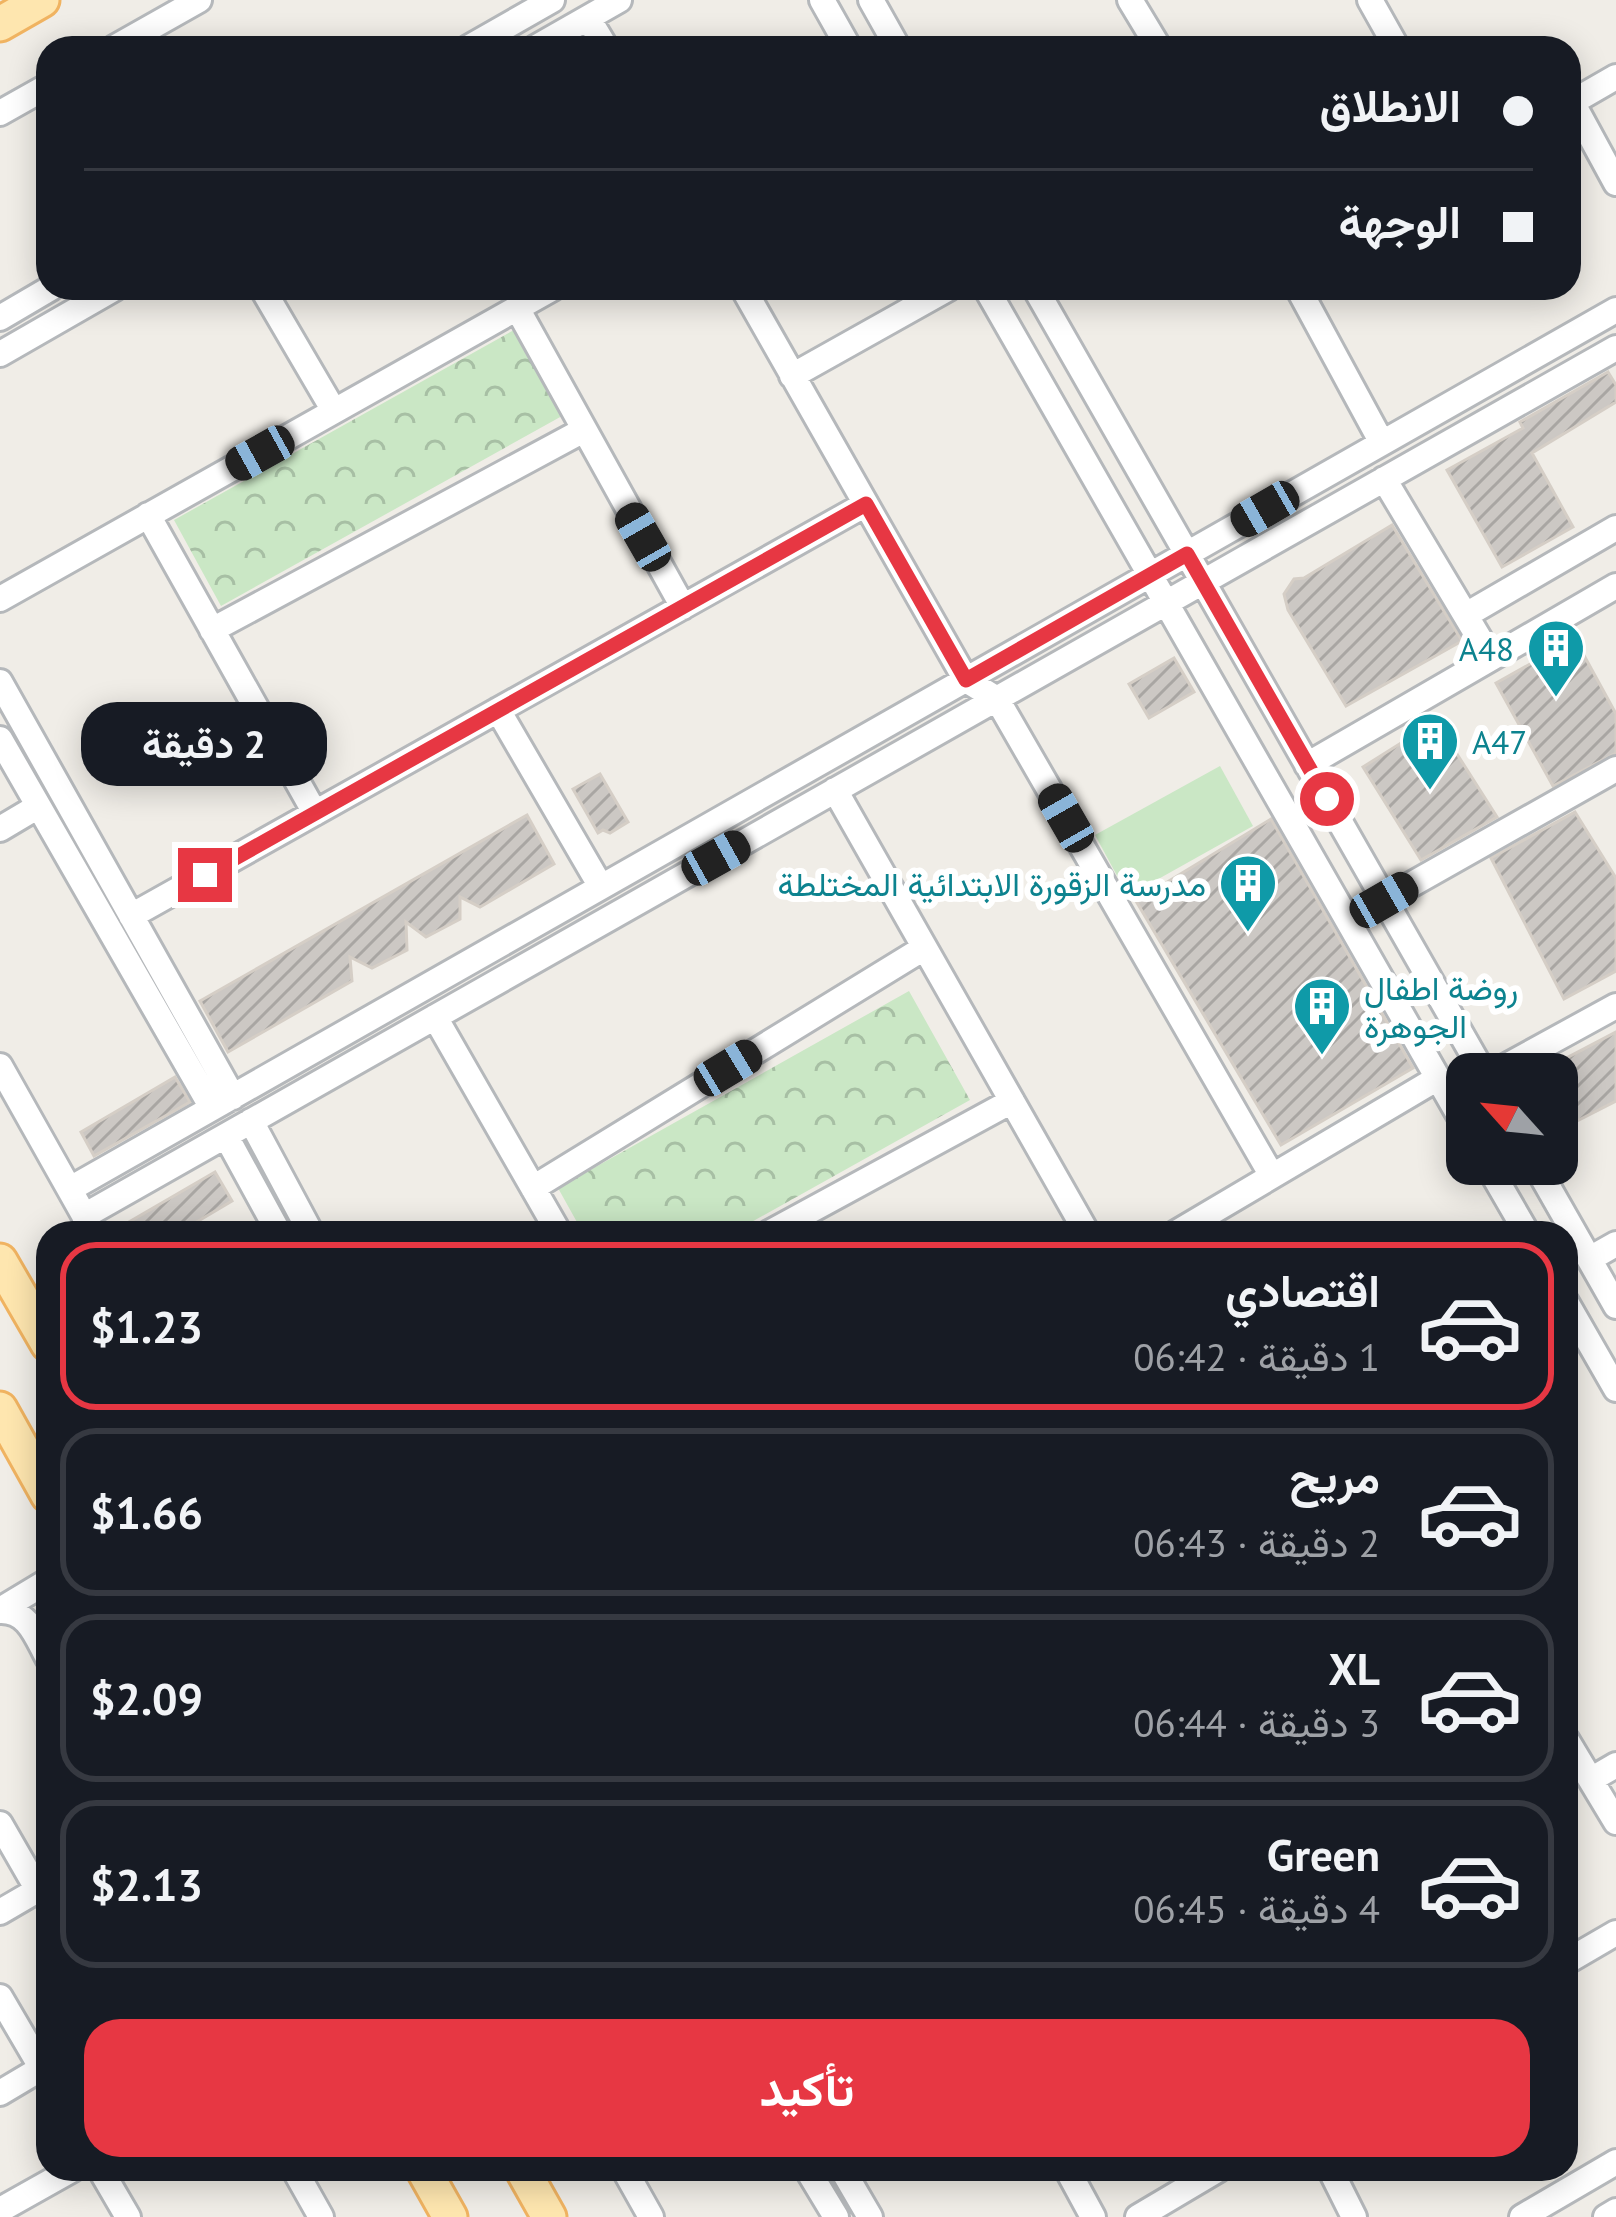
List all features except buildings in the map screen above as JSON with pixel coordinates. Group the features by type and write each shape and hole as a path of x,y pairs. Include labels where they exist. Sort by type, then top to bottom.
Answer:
{"main road":[{"path":"0,23 42,0"},
{"path":"0,1261 36,1323"},
{"path":"0,1409 36,1474"},
{"path":"430,2181 450,2217"},
{"path":"529,2181 549,2217"}],"street":[{"path":"135,36 199,0"},
{"path":"489,36 552,0"},
{"path":"557,36 620,0"},
{"path":"822,0 842,36"},
{"path":"871,0 891,36"},
{"path":"1130,0 1152,36"},
{"path":"1370,0 1390,36"},
{"path":"588,18 599,36"},
{"path":"1581,97 1616,76"},
{"path":"0,113 36,93"},
{"path":"1581,122 1616,183"},
{"path":"0,317 36,297"},
{"path":"0,354 94,300"},
{"path":"269,300 334,411"},
{"path":"0,599 532,300"},
{"path":"750,300 966,680 997,699 1273,1176"},
{"path":"792,376 928,300"},
{"path":"993,300 1446,1092"},
{"path":"1042,300 1475,1053"},
{"path":"1305,300 1382,443"},
{"path":"518,308 683,607"},
{"path":"70,1190 1616,310"},
{"path":"95,1221 238,1129 1616,348"},
{"path":"212,630 582,431"},
{"path":"1384,479 1491,658"},
{"path":"131,916 866,504"},
{"path":"148,515 315,813"},
{"path":"1466,615 1616,528"},
{"path":"1307,765 1616,586"},
{"path":"0,682 131,916 222,1103"},
{"path":"498,710 601,887"},
{"path":"0,739 37,807 238,1129 302,1221"},
{"path":"1384,900 1616,769"},
{"path":"836,790 1080,1221"},
{"path":"0,829 37,807"},
{"path":"533,1188 924,948"},
{"path":"1528,1053 1616,1006"},
{"path":"435,1017 553,1221"},
{"path":"0,1066 87,1221"},
{"path":"1196,1221 1438,1078"},
{"path":"791,1221 1012,1101"},
{"path":"238,1129 274,1221"},
{"path":"1499,1185 1520,1221"},
{"path":"1547,1185 1568,1221"},
{"path":"1578,1239 1616,1306"},
{"path":"1593,1257 1616,1244"},
{"path":"1578,1323 1616,1389"},
{"path":"0,1610 36,1588"},
{"path":"0,1610 18,1612 36,1636"},
{"path":"1578,1757 1616,1822"},
{"path":"1592,1779 1616,1765"},
{"path":"0,1824 9,1862 36,1882"},
{"path":"0,1912 36,1891"},
{"path":"1578,1956 1616,1933"},
{"path":"0,1997 36,2058"},
{"path":"0,2093 36,2077"},
{"path":"1522,2217 1616,2162"},
{"path":"0,2210 52,2181"},
{"path":"107,2181 128,2217"},
{"path":"301,2181 321,2217"},
{"path":"630,2181 651,2217"},
{"path":"812,2181 824,2213"},
{"path":"849,2181 870,2217"},
{"path":"1073,2181 1093,2217"},
{"path":"1138,2217 1199,2181"},
{"path":"1336,2181 1354,2217"},
{"path":"1606,2217 1616,2211"}],"green space":[{"path":"514,330 562,416 221,606 174,520"},
{"path":"1220,766 1253,826 1128,896 1095,835"},
{"path":"909,991 970,1100 753,1221 576,1221 558,1188"}],"place":[{"name":"A48","path":"1556,699"},
{"name":"A47","path":"1430,792"},
{"name":"مدرسة الزقورة الابتدائية المختلطة","path":"1248,934"},
{"name":"روضة اطفال الجوهرة","path":"1322,1057"}],"route":[{"path":"205,875 866,504 966,680 1187,554 1327,799"}]}
